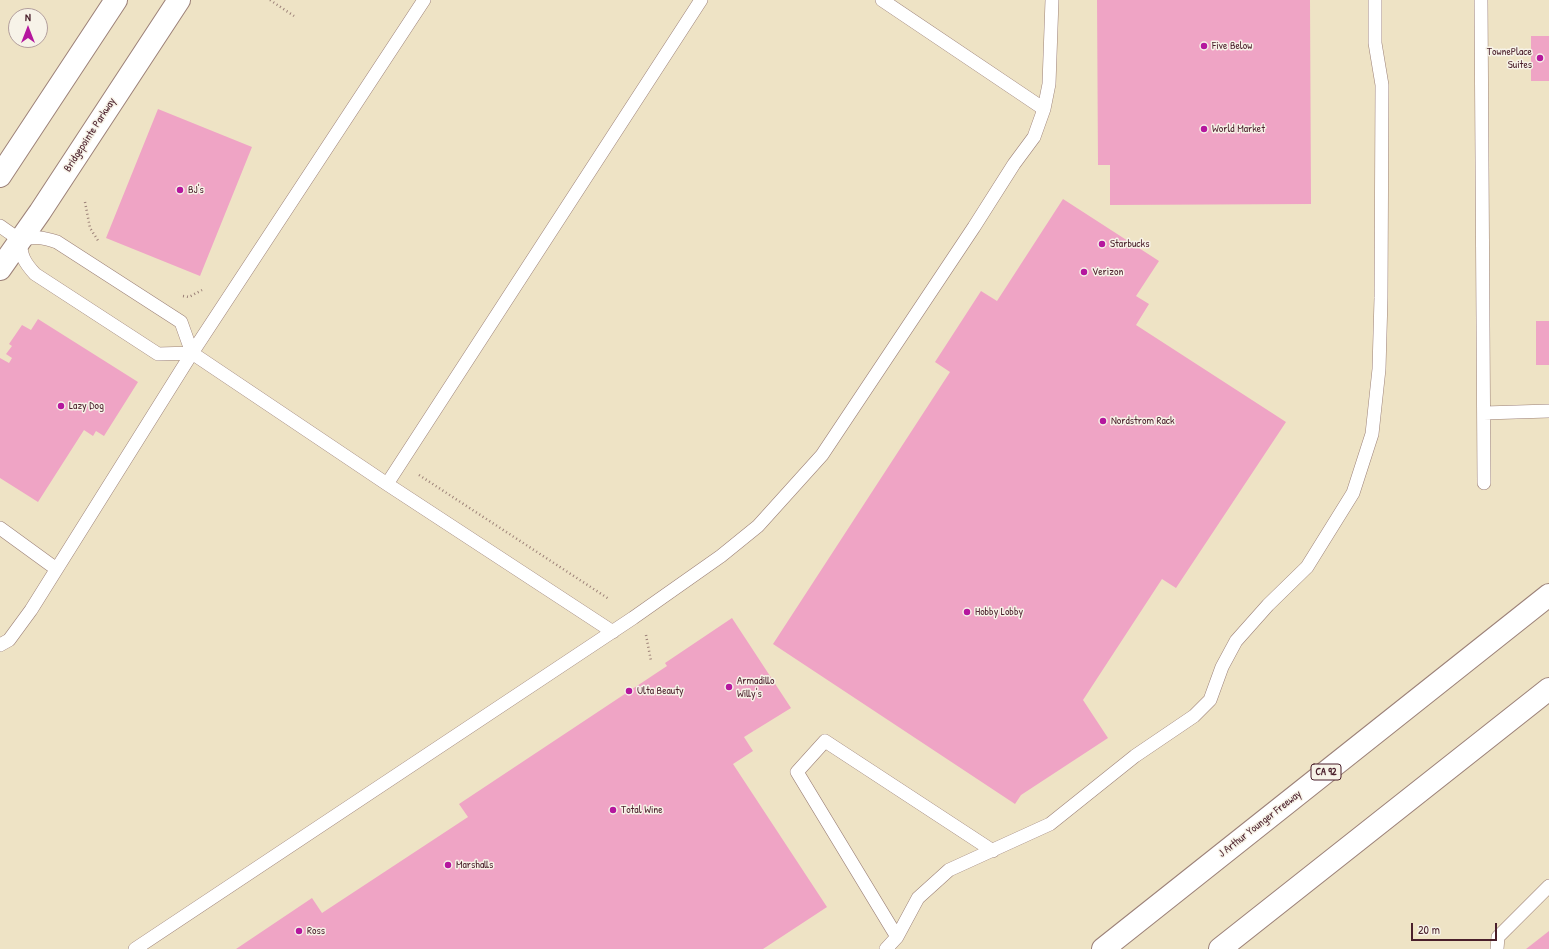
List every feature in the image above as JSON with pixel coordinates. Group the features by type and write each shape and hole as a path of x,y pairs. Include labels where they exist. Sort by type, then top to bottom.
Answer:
{"main road":[{"path":"0,176 116,0"},
{"name":"Bridgepointe Parkway","path":"0,269 179,0"},
{"name":"J Arthur Younger Freeway","path":"1103,949 1549,595"},
{"path":"1220,949 1549,689"}],"lane":[{"path":"0,645 9,640 30,610 192,353 424,0"},
{"path":"387,484 701,0"},
{"path":"882,0 1044,108"},
{"path":"135,949 613,632 721,556 758,526 822,455 974,227 1014,164 1034,137 1044,108 1050,77 1052,0"},
{"path":"886,949 897,937 918,898 949,870 1050,824 1135,756 1194,716 1210,700 1222,667 1236,641 1268,605 1307,567 1353,493 1372,434 1379,369 1381,298 1382,85 1375,44 1375,0"},
{"path":"1481,0 1484,483"},
{"path":"0,226 20,240"},
{"path":"20,240 33,236 57,242 181,322 192,353"},
{"path":"20,240 21,252 26,264 35,274 158,354 192,353 387,484 613,632"},
{"path":"1484,413 1549,411"},
{"path":"0,528 56,568"},
{"path":"897,937 797,772 825,741 993,851"},
{"path":"1497,949 1498,937 1549,886"}],"path":[{"path":"270,0 294,16"},
{"path":"85,202 90,228 100,244"},
{"path":"182,296 189,297 202,290"},
{"path":"415,473 609,599"},
{"path":"646,634 651,662"}],"building":[{"path":"1097,0 1310,0 1311,204 1110,205 1110,165 1098,165"},
{"name":"TownePlace Suites","path":"1531,36 1549,36 1549,81 1531,81"},
{"name":"BJ's","path":"158,109 252,147 200,276 106,238"},
{"path":"1063,199 1159,261 1136,296 1149,304 1136,325 1286,422 1176,588 1162,579 1083,700 1108,738 1021,795 1015,804 773,644 950,372 935,362 981,291 997,301"},
{"name":"Lazy Dog","path":"38,319 138,382 104,436 96,431 93,436 84,430 38,502 0,478 0,358 9,363 12,358 6,354 12,346 9,344 22,325 31,330"},
{"path":"1536,321 1549,321 1549,365 1536,365"},
{"name":"Total Wine","path":"732,618 791,708 744,737 753,751 733,764 827,907 763,949 236,949 312,898 322,913 468,817 459,804 667,666 665,663"},
{"path":"1549,931 1549,949 1526,949"}],"place":[{"name":"Five Below","path":"1204,46"},
{"name":"TownePlace Suites","path":"1540,58"},
{"name":"World Market","path":"1204,129"},
{"name":"BJ's","path":"180,190"},
{"name":"Starbucks","path":"1102,244"},
{"name":"Verizon","path":"1084,272"},
{"name":"Lazy Dog","path":"61,406"},
{"name":"Nordstrom Rack","path":"1103,421"},
{"name":"Hobby Lobby","path":"967,612"},
{"name":"Armadillo Willy's","path":"729,687"},
{"name":"Ulta Beauty","path":"629,691"},
{"name":"Total Wine","path":"613,810"},
{"name":"Marshalls","path":"448,865"},
{"name":"Ross","path":"299,931"}]}
